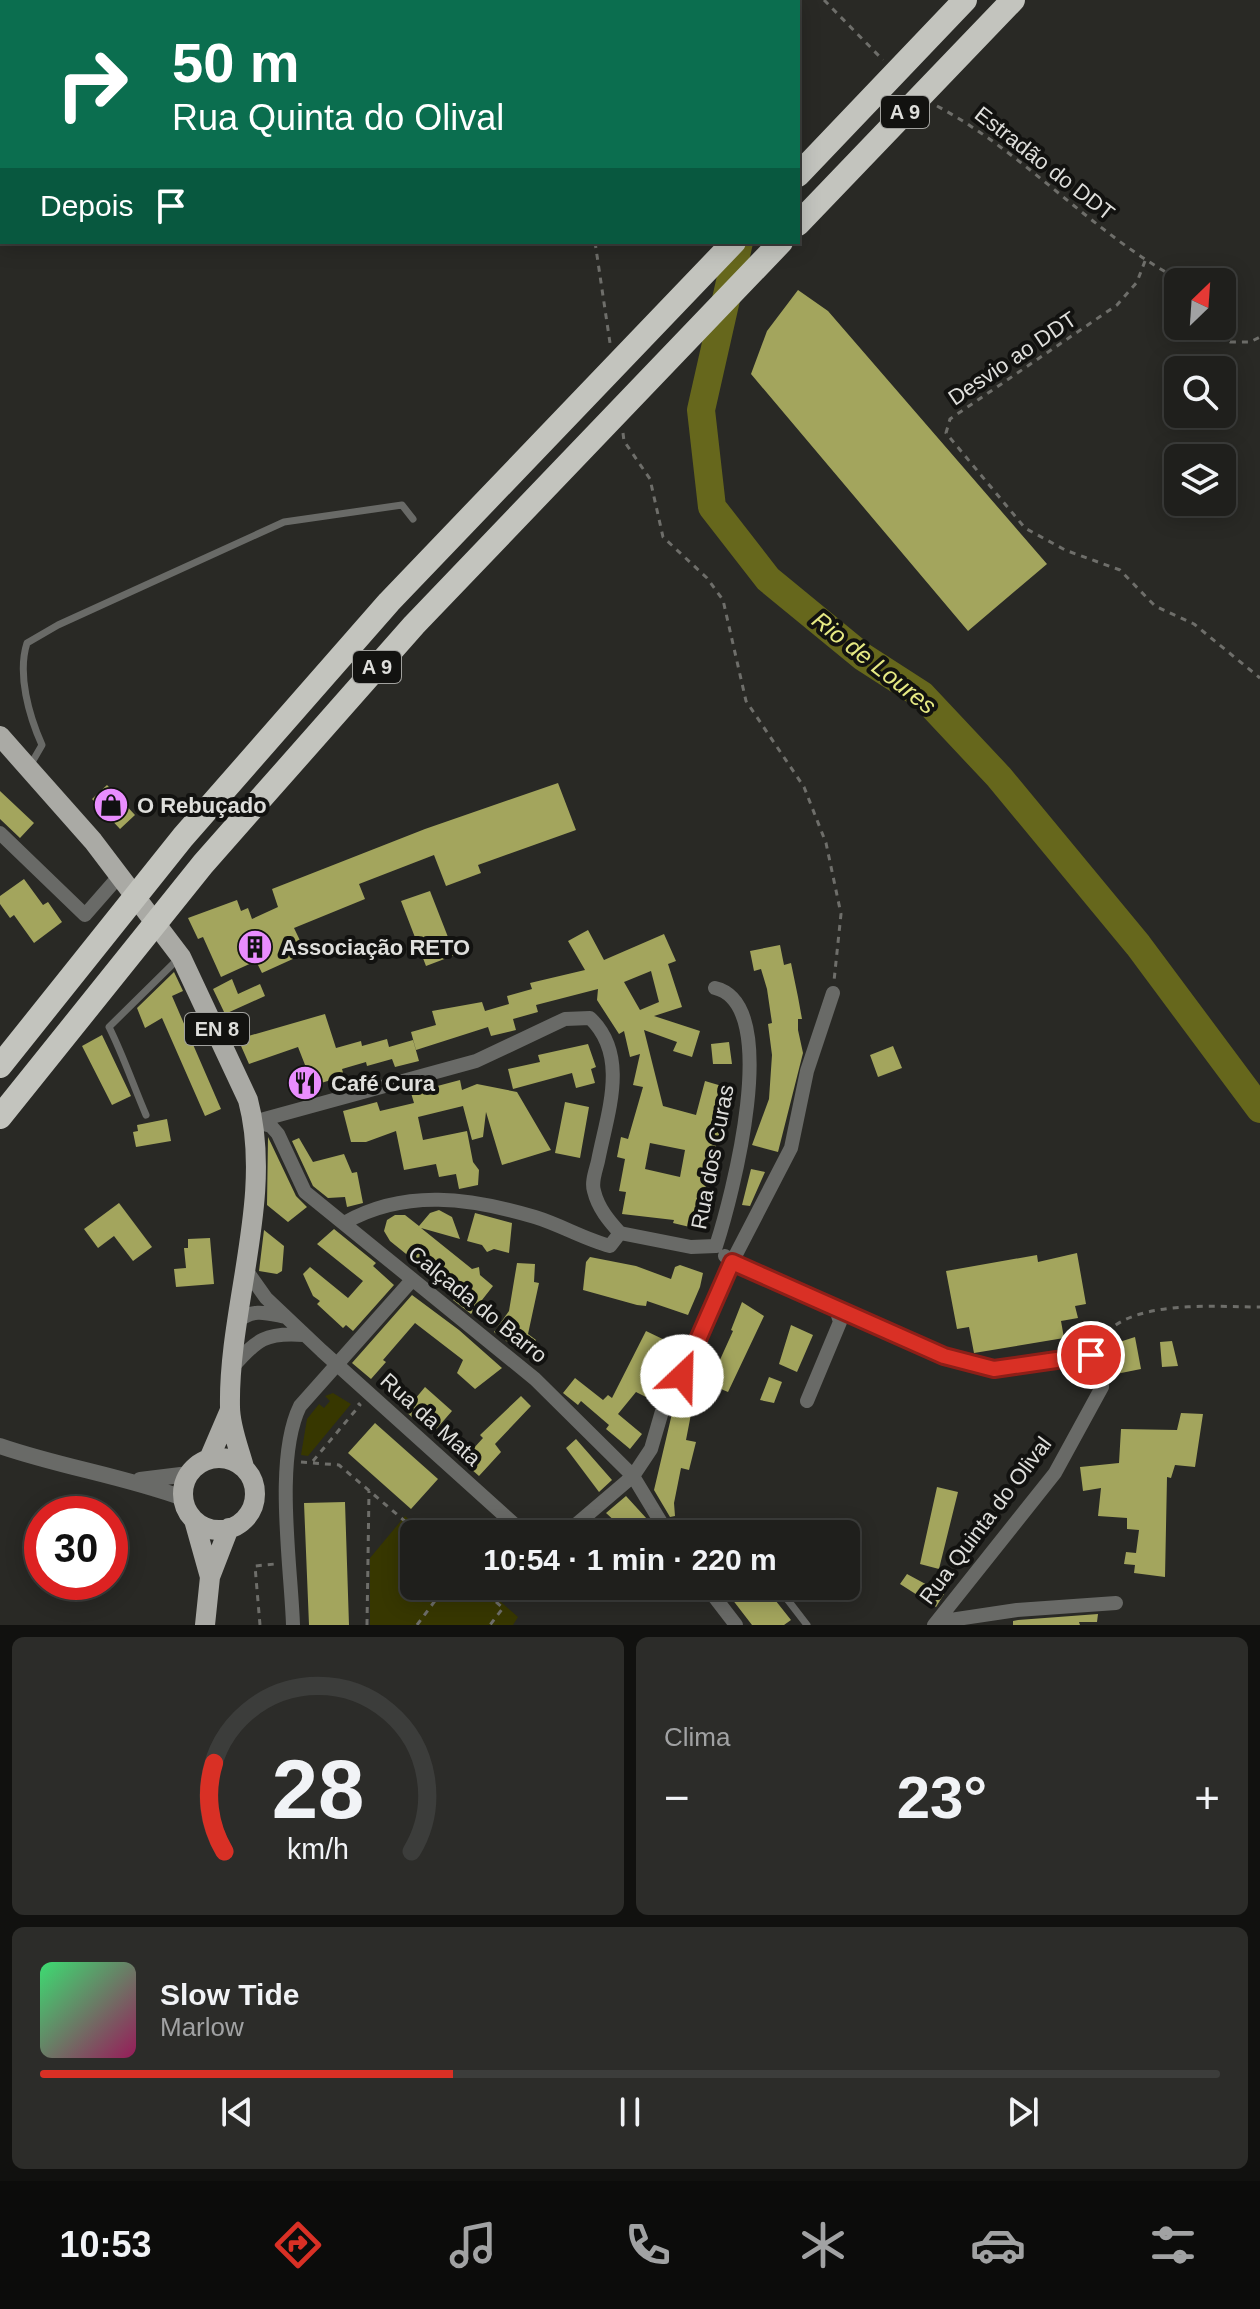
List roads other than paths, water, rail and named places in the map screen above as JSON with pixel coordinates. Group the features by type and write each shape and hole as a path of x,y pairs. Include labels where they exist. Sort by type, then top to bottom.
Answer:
{"highway":[{"name":"A 9","path":"800,173 965,0"},
{"name":"A 9","path":"800,222 1013,0"},
{"name":"A 9","path":"0,1066 183,837 379,614 732,244"},
{"name":"A 9","path":"0,1117 203,864 414,625 779,244"}],"main road":[{"name":"EN 8","path":"0,736 30,766 120,875 181,957 236,1071 254,1121 256,1164 232,1368 230,1410 244,1467 251,1478 254,1502 249,1513 229,1528 210,1577 205,1625"},
{"name":"EN 8","path":"189,1474 209,1459 230,1410"},
{"path":"209,1459 233,1461 244,1467"},
{"path":"183,1498 189,1474"},
{"name":"EN 8","path":"183,1498 194,1520 210,1577"},
{"path":"194,1520 217,1529 229,1528"}],"street":[{"path":"0,833 85,915 120,875"},
{"name":"Rua dos Curas","path":"344,1223 371,1208 457,1198 537,1217 610,1246 620,1233 691,1247 716,1246 725,1221 751,1073 742,1013 724,990 715,988"},
{"path":"581,1520 633,1476 651,1449 665,1401 682,1376 732,1262 791,1148 807,1071 833,993"},
{"path":"254,1121 476,1061 565,1019 590,1018 601,1029 611,1048 613,1087 592,1188 605,1217 620,1233"},
{"name":"Calçada do Barro","path":"254,1121 271,1126 305,1192 535,1379 633,1476 660,1520"},
{"path":"716,1246 732,1262 837,1312 840,1322 807,1401"},
{"name":"Rua da Mata","path":"244,1267 266,1298 304,1335 509,1520"},
{"path":"293,1625 287,1463 291,1424 300,1406 412,1280"},
{"path":"238,1321 248,1312 259,1311 286,1317"},
{"name":"Rua Quinta do Olival","path":"837,1312 944,1356 994,1369 1091,1355 1102,1369 1102,1387 1055,1473 936,1624"},
{"path":"232,1368 261,1339 278,1333 304,1335"},
{"path":"0,1446 90,1474 134,1480 183,1498"},
{"path":"134,1480 189,1474"},
{"path":"717,1600 736,1625"},
{"path":"936,1624 1017,1610 1116,1603"}],"lane":[{"path":"30,766 42,745 31,721 23,657 27,643 58,625 284,522 402,505 413,519"},
{"path":"146,1115 131,1080 132,1071 109,1027 181,957"},
{"path":"788,1600 807,1625"}],"waterway":[{"name":"Rio de Loures","path":"739,244 701,410 712,507 768,579 863,657 922,695 999,777 1138,945 1260,1109"}],"place":[{"name":"O Rebuçado","path":"111,805"},
{"name":"Associação RETO","path":"255,947"},
{"name":"Café Cura","path":"305,1083"}]}
